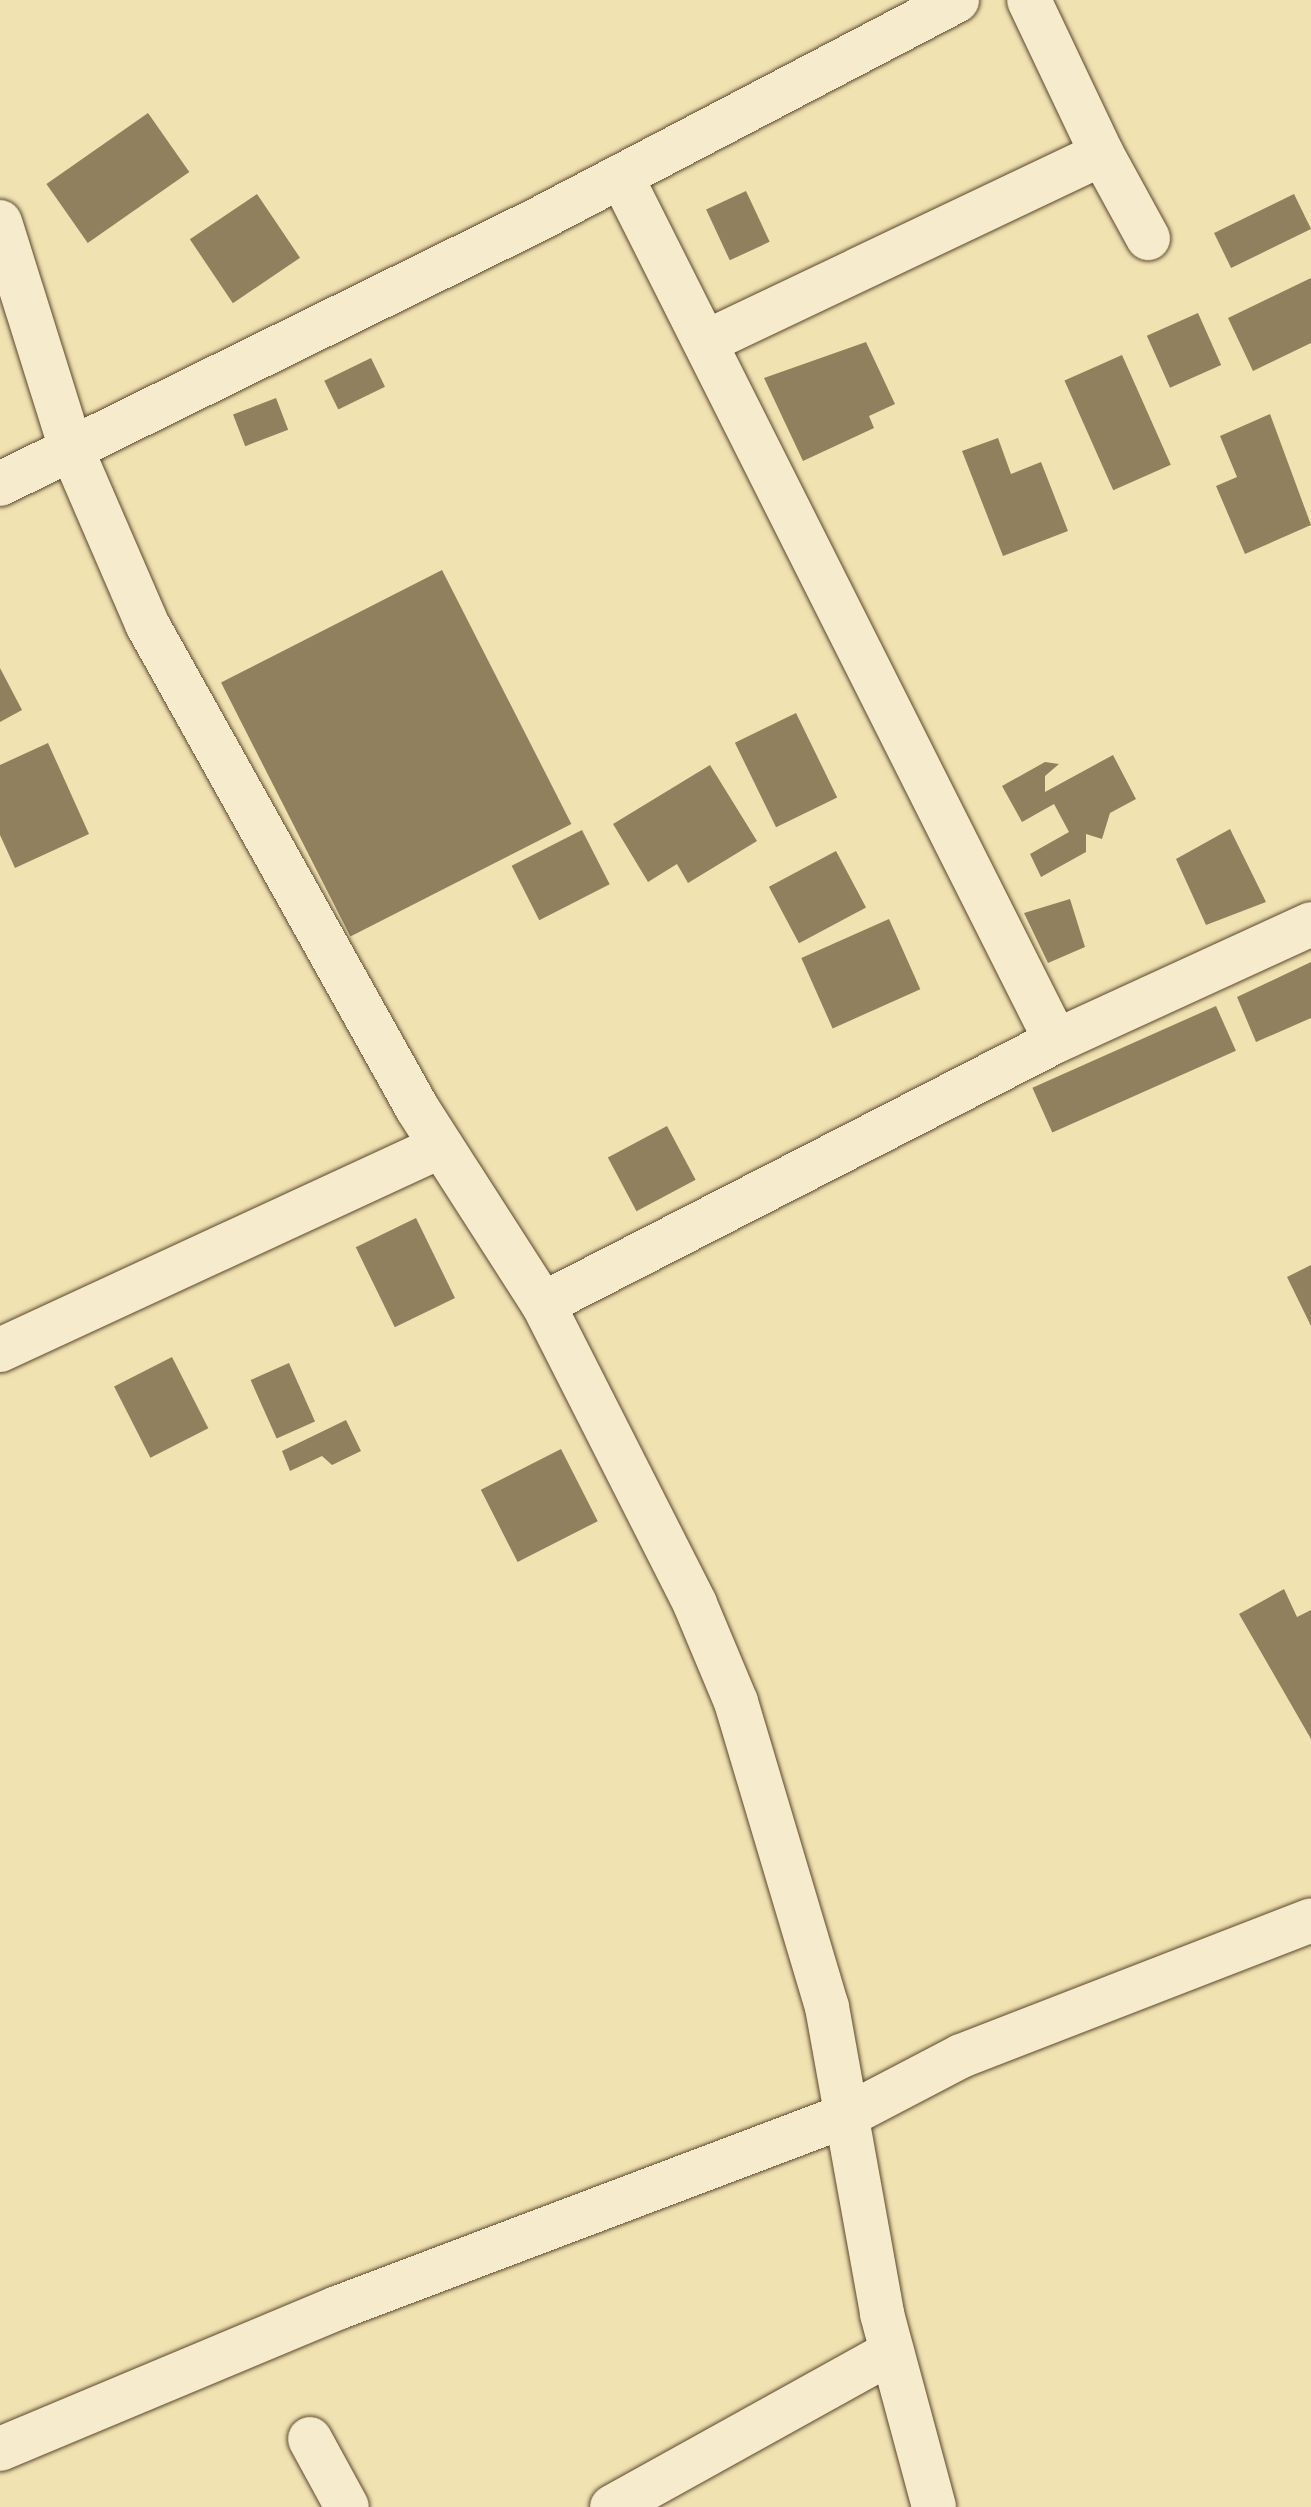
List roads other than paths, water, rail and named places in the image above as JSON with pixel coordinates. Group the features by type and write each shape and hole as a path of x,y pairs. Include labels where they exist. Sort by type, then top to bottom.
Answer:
{"street":[{"path":"0,484 621,176 957,0"},
{"path":"1029,0 1102,154 1148,238"},
{"path":"708,341 1102,154"},
{"path":"621,176 708,341 1056,1041"},
{"path":"0,222 71,448 147,624 441,1146 543,1304 695,1604 736,1702 800,1898 850,2114 860,2201 892,2352 934,2507"},
{"path":"543,1304 1056,1041 1311,924"},
{"path":"3,1342 441,1146"},
{"path":"0,2449 337,2308 850,2114 961,2056 1311,1920"},
{"path":"612,2507 892,2352"},
{"path":"310,2439 347,2507"}]}
